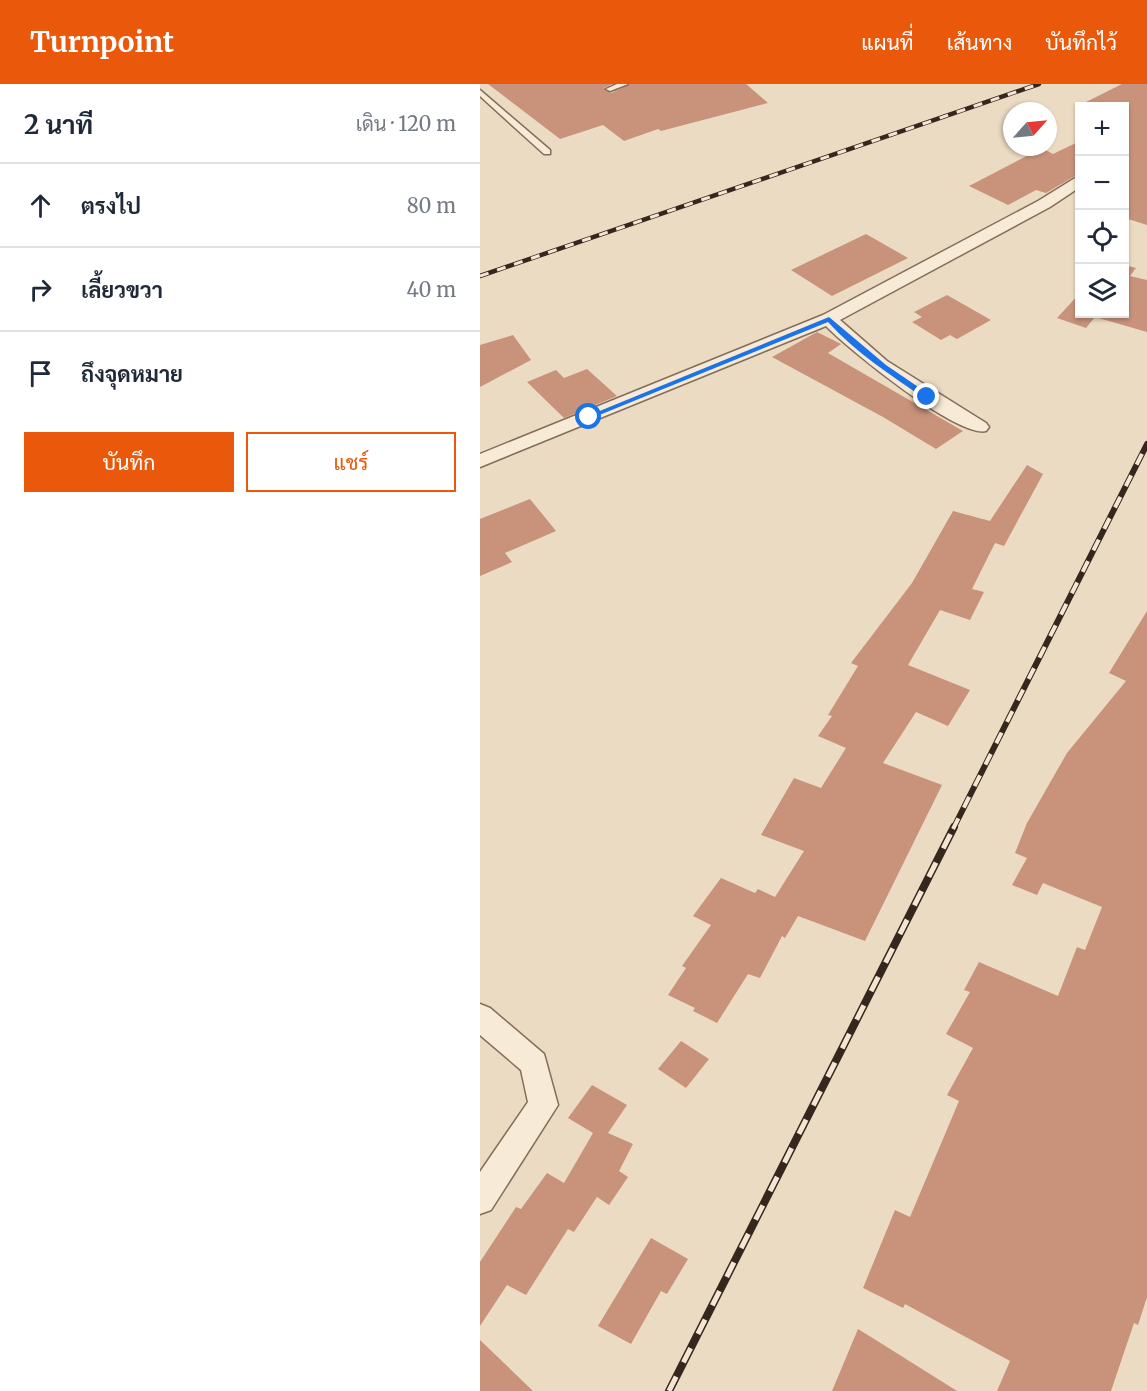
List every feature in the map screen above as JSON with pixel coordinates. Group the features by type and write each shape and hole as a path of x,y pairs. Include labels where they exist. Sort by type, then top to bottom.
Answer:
{"street":[{"path":"480,461 829,319 1044,204 1075,183"},
{"path":"829,319 844,336 910,387 979,427"},
{"path":"480,1017 534,1063 543,1105 480,1199"}],"lane":[{"path":"610,89 624,84"},
{"path":"480,92 547,152"}],"building":[{"path":"488,84 612,84 604,88 611,93 630,84 746,84 768,103 661,131 658,129 624,141 603,125 560,139"},
{"path":"1122,84 1147,84 1147,225 1129,219 1129,102 1086,102"},
{"path":"1075,143 1075,176 1046,193 1036,190 1008,205 969,186 1027,156 1057,156 1057,152"},
{"path":"866,234 908,258 832,296 791,270"},
{"path":"1129,266 1136,268 1130,276 1147,280 1147,332 1098,318 1129,318"},
{"path":"947,295 991,320 957,339 950,335 941,340 912,322 922,317 914,312"},
{"path":"1075,298 1075,318 1094,318 1086,328 1057,318"},
{"path":"817,332 841,344 828,353 963,431 936,449 883,417 772,357"},
{"path":"513,335 531,360 480,387 480,345"},
{"path":"587,369 617,396 564,418 527,382 556,370 564,378"},
{"path":"1027,465 1043,474 1004,546 995,543 972,589 984,592 970,620 940,610 908,665 970,690 948,726 916,712 883,763 942,785 865,941 798,916 785,938 782,936 760,978 748,974 717,1023 693,1011 695,1008 668,995 686,968 682,966 711,925 693,916 721,878 755,893 758,889 775,897 804,851 761,835 794,778 821,788 846,748 818,736 832,716 828,715 858,666 851,663 912,583 953,511 990,521"},
{"path":"530,499 556,531 505,553 512,562 480,576 480,519"},
{"path":"1147,611 1147,1297 1138,1325 1134,1323 1111,1391 997,1391 1010,1361 905,1304 903,1308 863,1288 895,1210 910,1217 959,1101 947,1095 973,1048 946,1034 970,992 964,990 979,962 1058,996 1077,947 1085,950 1102,907 1043,883 1037,895 1012,885 1027,858 1015,853 1027,823 1067,753 1126,681 1109,673"},
{"path":"681,1041 709,1059 686,1088 658,1069"},
{"path":"592,1085 627,1105 608,1133 633,1144 619,1171 628,1177 609,1205 597,1197 574,1232 568,1229 526,1295 507,1285 480,1326 480,1262 516,1207 521,1209 547,1173 564,1183 593,1133 568,1118"},
{"path":"651,1238 688,1259 667,1294 661,1291 631,1344 598,1326"},
{"path":"858,1329 879,1342 957,1391 832,1391"},
{"path":"480,1340 533,1391 480,1391"}],"railway":[{"path":"480,276 1039,84"},
{"path":"953,829 1147,444"},
{"path":"669,1391 954,827"}],"route":[{"path":"589,417 829,319 844,336 910,387 927,397"}]}
